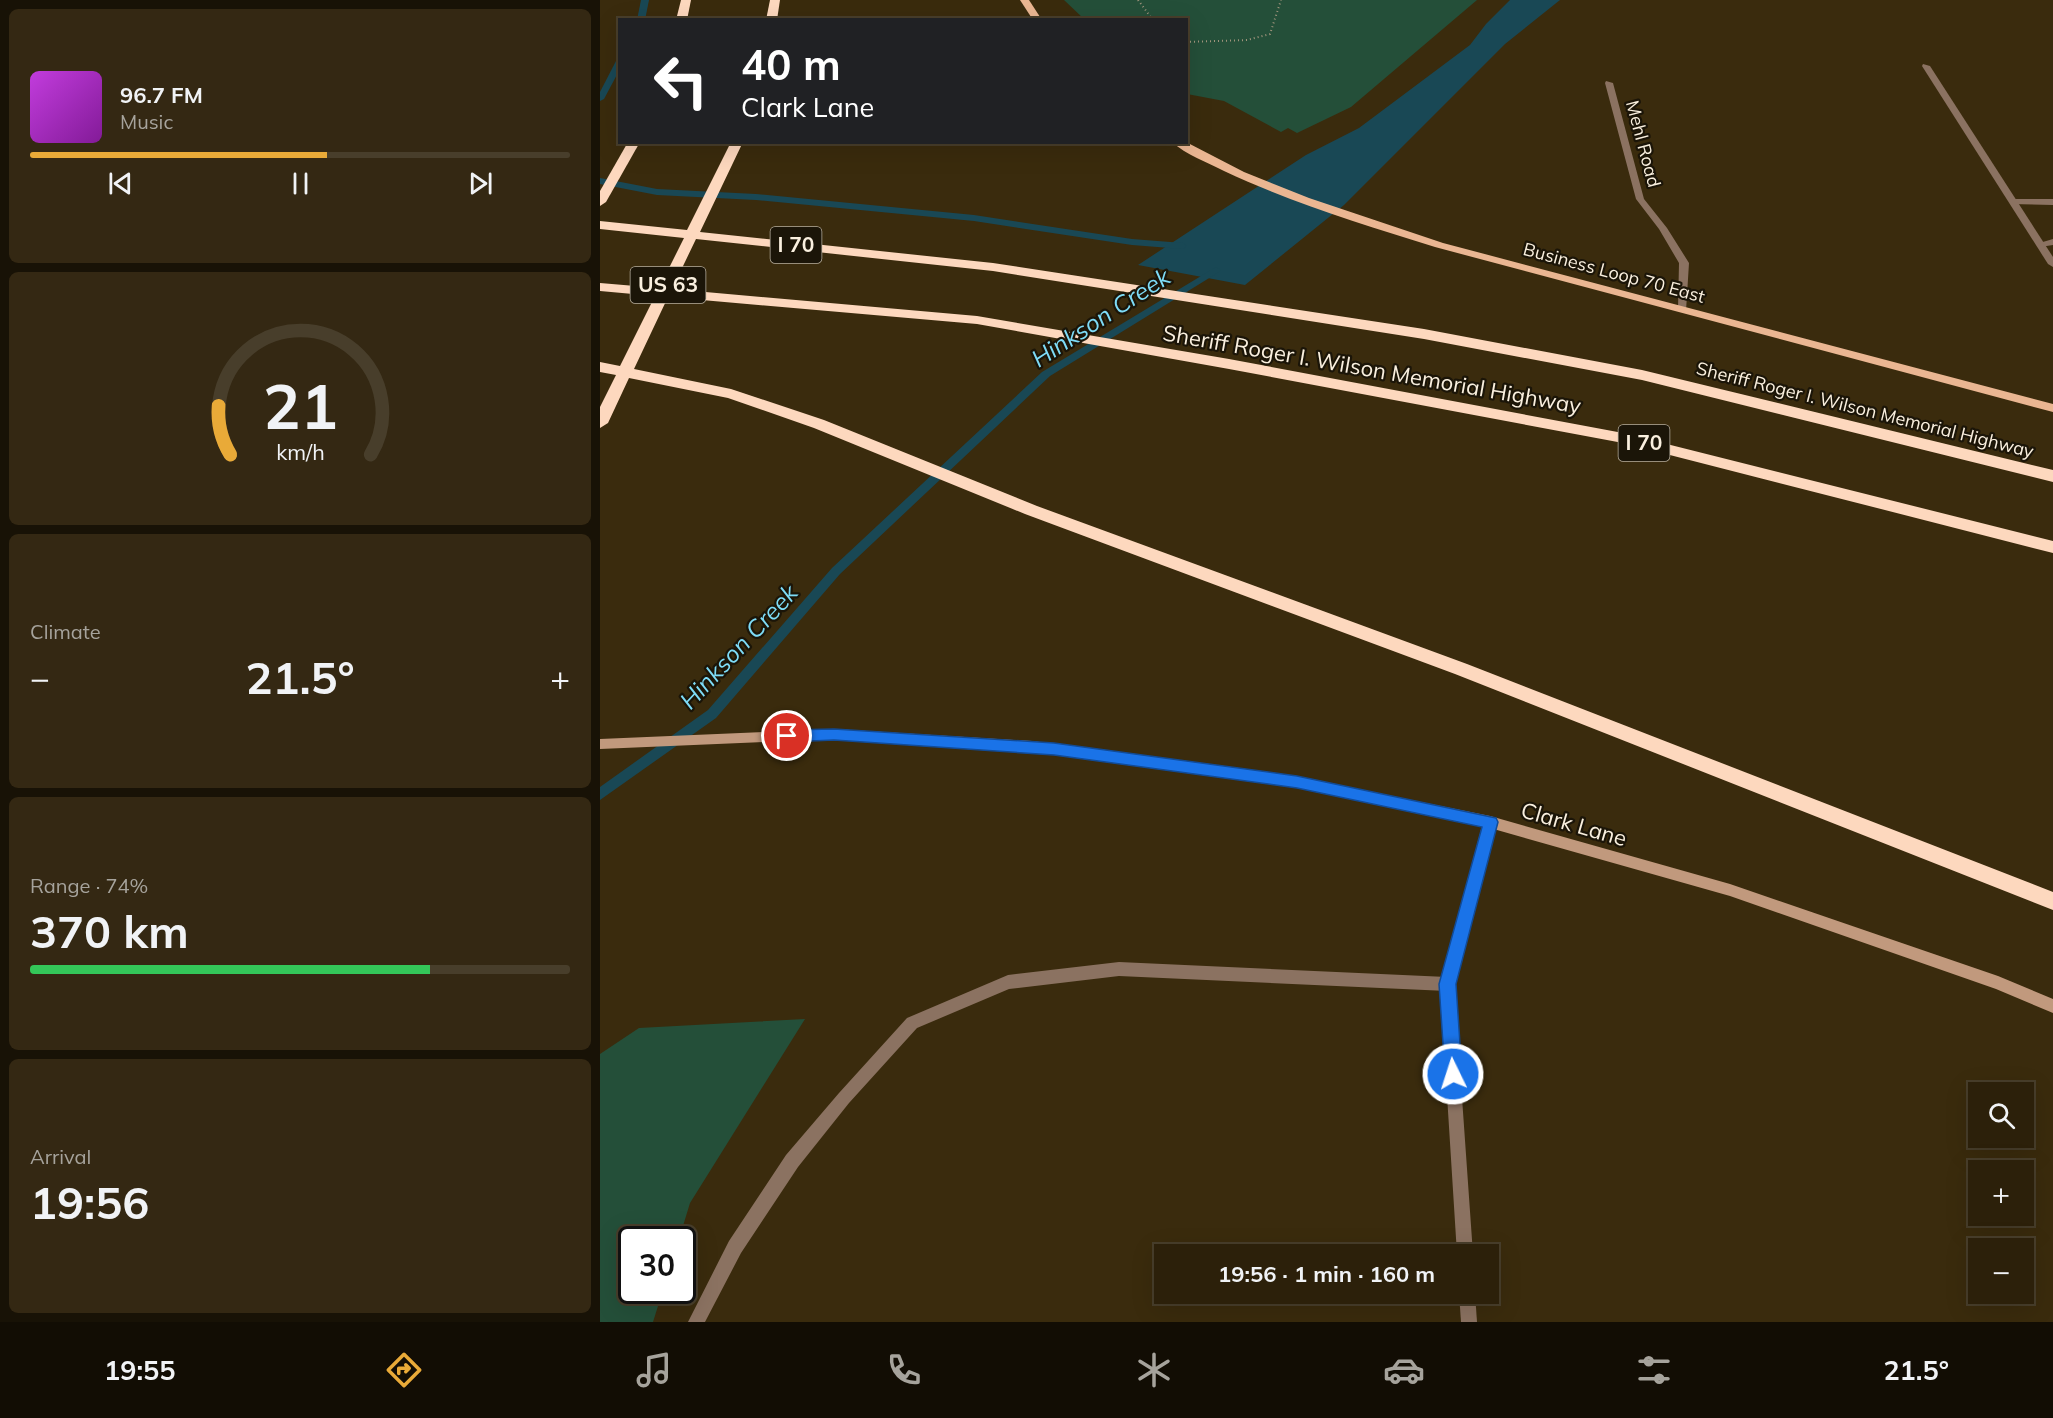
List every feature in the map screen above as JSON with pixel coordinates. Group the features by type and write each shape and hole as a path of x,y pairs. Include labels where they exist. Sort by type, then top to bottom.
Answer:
{"highway":[{"path":"682,18 686,0"},
{"path":"771,18 775,0"},
{"name":"US 63","path":"600,423 736,144"},
{"path":"600,202 632,145"},
{"path":"600,219 637,228"},
{"name":"Sheriff Roger I. Wilson Memorial Highway","path":"600,225 993,267 1424,334 1642,375 2053,476"},
{"name":"Sheriff Roger I. Wilson Memorial Highway","path":"600,287 977,320 1229,364 1623,438 2053,547"},
{"path":"600,368 731,394 819,424 1031,510 1461,669 2053,901"}],"main road":[{"path":"1024,0 1037,18"},
{"name":"Business Loop 70 East","path":"1180,144 1213,163 1260,183 1364,222 1439,246 2053,408"}],"street":[{"path":"1926,66 2053,264"},
{"name":"Mehl Road","path":"1609,83 1640,199 1663,228 1684,263 1683,309"},
{"path":"2013,202 2052,202"},
{"path":"2040,244 2053,242"},
{"name":"Clark Lane","path":"600,744 834,734 1032,746 1297,782 1490,822 1730,890 1998,982 2053,1006"},
{"path":"1464,1244 1447,984 1490,822"},
{"path":"696,1322 735,1247 792,1161 844,1098 912,1023 1008,982 1119,969 1447,984"},
{"path":"1468,1304 1469,1322"}],"path":[{"path":"1137,0 1151,18"},
{"path":"1188,42 1247,40 1270,34 1275,27 1277,8 1281,0"}],"green space":[{"path":"1064,0 1477,0 1351,107 1297,133 1288,128 1281,132 1224,101 1188,94 1188,18 1083,18"},
{"path":"805,1019 690,1203 683,1226 618,1226 618,1304 659,1304 653,1322 600,1322 600,1054 639,1028"}],"water":[{"path":"1510,0 1560,0 1505,44 1344,205 1245,285 1138,265 1306,155 1359,128 1470,45 1486,24"}],"waterway":[{"path":"641,18 645,0"},
{"path":"600,99 618,65"},
{"path":"600,181 657,192 756,197 974,218 1132,242 1183,246"},
{"name":"Hinkson Creek","path":"600,794 712,714 836,571 1046,374 1216,270"}],"route":[{"path":"787,736 834,734 1032,746 1297,782 1490,822 1447,984 1453,1074"}]}
